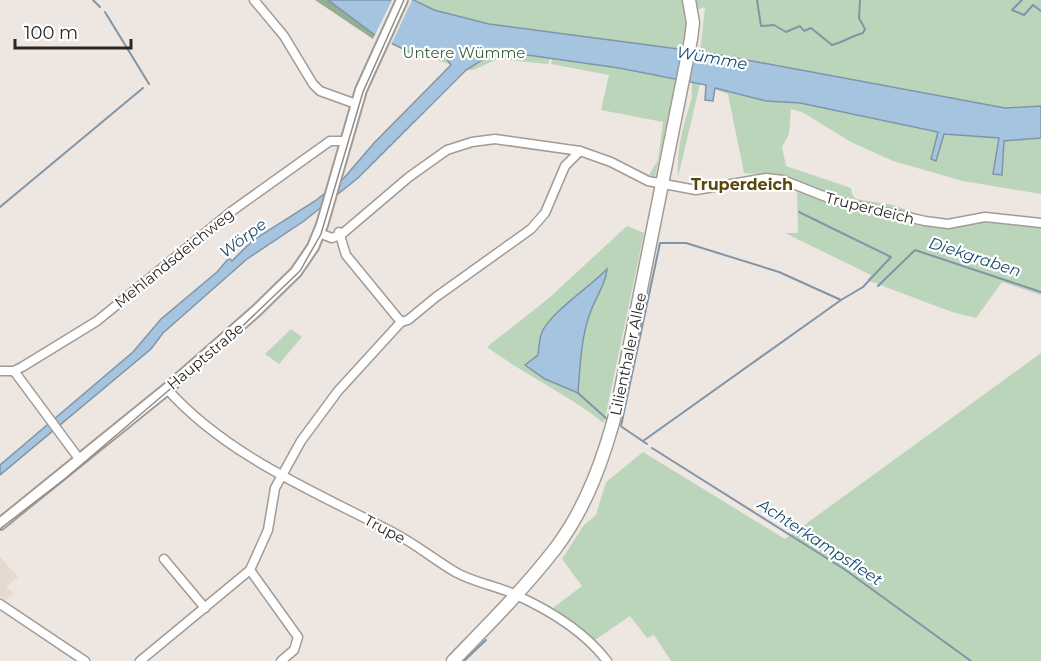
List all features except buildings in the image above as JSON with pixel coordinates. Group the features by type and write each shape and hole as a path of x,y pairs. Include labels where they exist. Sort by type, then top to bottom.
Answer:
{"main road":[{"name":"Lilienthaler Allee","path":"453,661 516,595 561,540 584,499 602,458 618,404 691,39 693,23 689,0"}],"street":[{"path":"254,0 284,36 313,84 321,91 356,104"},
{"name":"Hauptstraße","path":"0,524 167,389 289,281 308,255 321,229 356,104 402,0"},
{"name":"Truperdeich","path":"341,233 409,177 447,150 472,142 495,139 580,151 611,162 636,177 662,184 707,190 766,177 783,180 836,201 925,221 948,224 985,217 1041,223"},
{"name":"Mehlandsdeichweg","path":"0,372 14,371 97,321 232,211 320,147 335,140 345,141"},
{"path":"140,661 250,570 265,537 275,488 281,475 324,410 401,322 408,320 436,297 531,229 545,213 565,166 580,151"},
{"path":"321,229 341,233 346,255 401,322"},
{"path":"14,371 56,424 80,460"},
{"name":"Trupe","path":"167,389 220,437 281,475 403,538 455,572 516,595 566,623 598,649 607,661"},
{"path":"164,559 205,608"},
{"path":"250,570 297,637 294,650 281,661"},
{"path":"0,604 85,661"}],"shaded area":[{"path":"0,557 18,577 6,587 13,594 6,600 0,597"}],"green space":[{"path":"315,0 328,0 375,35 373,39"},
{"path":"417,0 683,0 686,34 682,49 584,38 500,26 463,18 434,10"},
{"path":"695,0 1041,0 1041,106 1005,108 700,52 705,7 696,10"},
{"name":"Untere Wümme","path":"418,27 1041,120 1041,194 963,181 893,161 851,142 802,112 791,109 789,134 782,147 786,166 851,188 856,199 893,205 936,220 841,200 767,175 744,173 728,94 700,84 678,177 679,147 692,99 692,83 676,81 655,177 649,175 658,160 663,122 601,110 609,75 551,64 550,59 548,64 498,59 473,70 467,70 407,50"},
{"path":"797,191 934,228 981,222 1041,228 1041,295 1002,282 976,318 952,312 867,280 871,275 785,233 798,233"},
{"path":"627,226 644,233 604,423 487,347 549,298"},
{"path":"291,329 302,337 279,364 265,354"},
{"path":"1041,353 1041,661 671,661 654,635 647,638 630,616 595,640 553,608 582,586 562,559 584,525 596,515 606,482 643,452 785,539"}],"water":[{"name":"Wümme","path":"328,0 414,0 434,10 489,24 709,53 1005,108 1041,106 1041,138 1004,141 1002,175 993,174 999,138 944,134 936,161 931,159 938,132 800,103 766,101 715,88 713,101 705,100 706,85 619,68 507,52 490,55 466,70 358,178 304,221 247,259 163,333 151,349 0,475 0,465 133,352 161,319 217,272 229,258 232,261 252,241 315,201 344,178 374,143 451,65 446,58 413,54 375,35"},
{"path":"607,269 605,281 587,323 581,352 578,393 545,379 525,365 538,355 541,335 547,324"}],"pier":[{"path":"392,0 412,0 391,45 374,37"}],"waterway":[{"path":"93,0 100,7"},
{"path":"757,0 761,26 774,25 786,32 800,26 804,31 811,28 832,45 863,33 865,29 859,18 860,0"},
{"path":"1022,0 1012,10 1024,15 1033,5 1041,11"},
{"path":"105,12 149,84"},
{"path":"0,207 143,88"},
{"path":"621,426 660,243 686,243 779,272 841,300 863,287 891,257 799,212"},
{"name":"Diekgraben","path":"878,286 915,250 1041,292"},
{"path":"643,441 841,300"},
{"name":"Achterkampsfleet","path":"578,393 607,419"},
{"name":"Achterkampsfleet","path":"622,427 647,444"},
{"name":"Achterkampsfleet","path":"652,448 844,569 971,661"},
{"path":"464,661 486,640"}],"tram line":[{"path":"0,529 66,478 230,338 300,271 321,234 363,92 404,0"}],"district":[{"name":"Truperdeich","path":"742,184"}],"water label":[{"name":"Wörpe","path":"243,238"}]}
